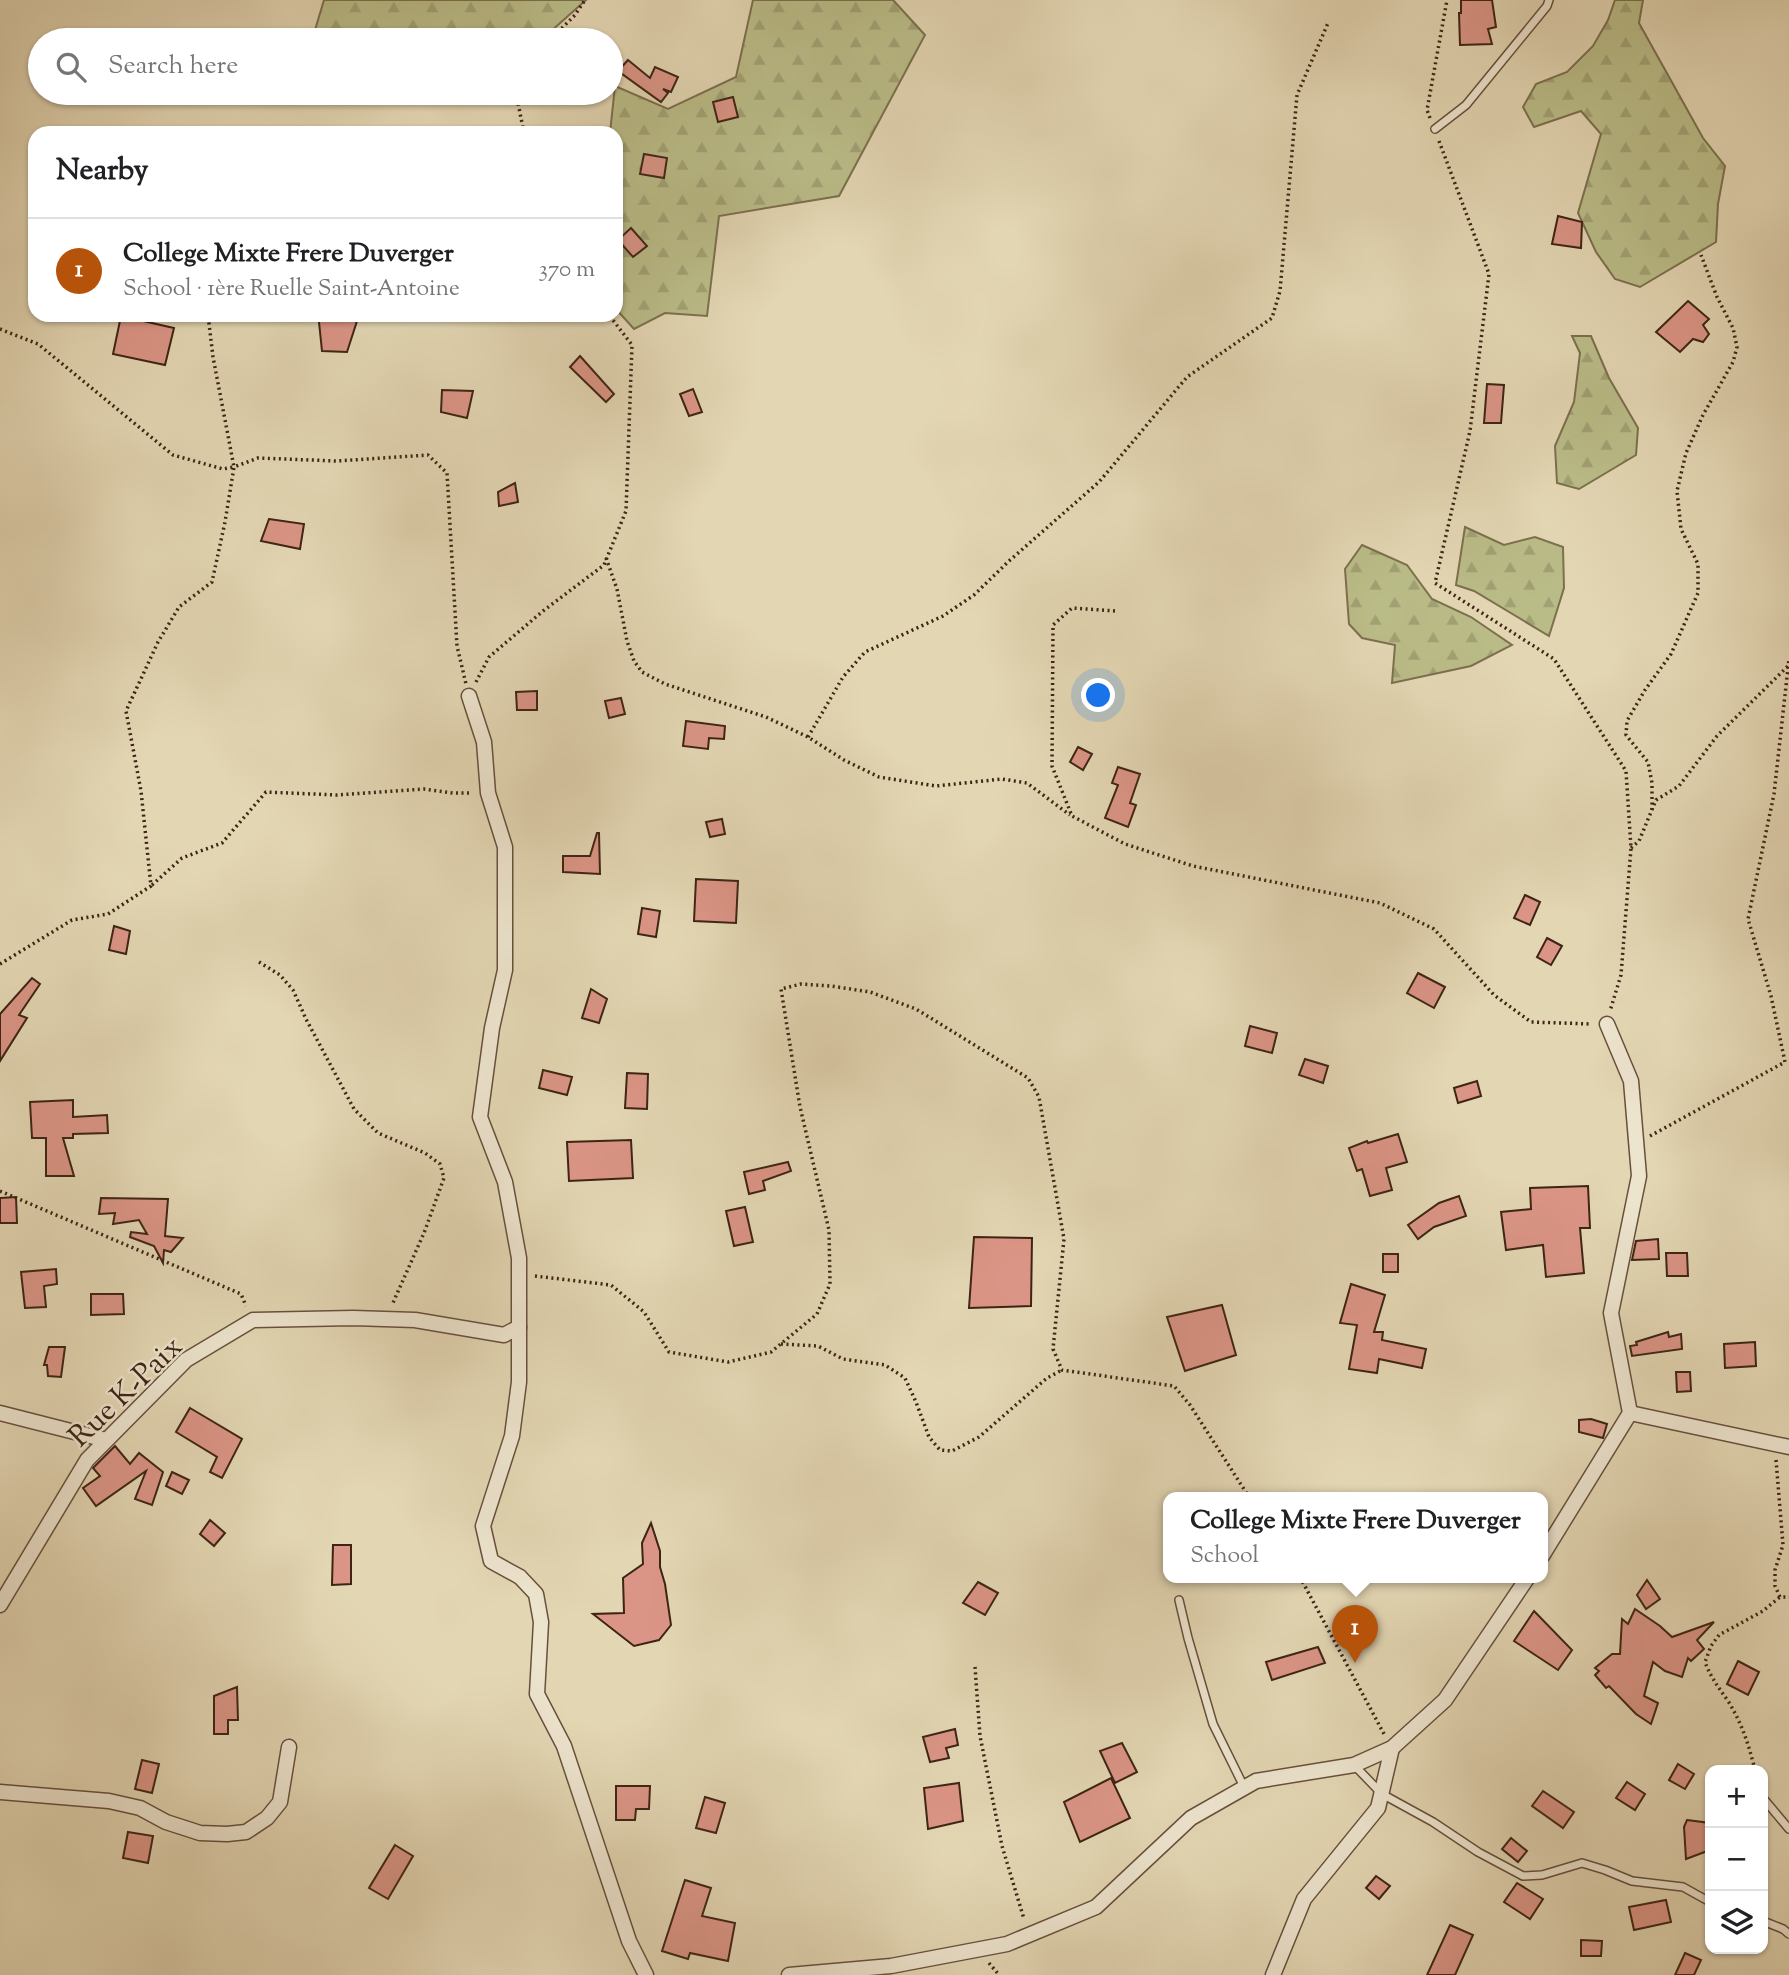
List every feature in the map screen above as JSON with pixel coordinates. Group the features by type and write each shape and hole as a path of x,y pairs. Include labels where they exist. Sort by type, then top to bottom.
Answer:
{"street":[{"path":"469,696 484,742 488,793 505,847 505,971 492,1028 480,1117 505,1182 519,1258 519,1382 513,1436 483,1526 491,1561 520,1577 536,1594 541,1622 537,1694 564,1746 629,1941 646,1975"},
{"path":"1548,1546 1630,1413 1611,1313 1639,1177 1631,1081 1607,1024"},
{"path":"254,1320 415,1320 503,1335 519,1327"},
{"name":"Rue K-Paix","path":"0,1605 87,1460 186,1360 254,1320"},
{"path":"0,1413 106,1440"},
{"path":"1630,1413 1782,1445"},
{"path":"789,1975 891,1966 1007,1944 1096,1907 1191,1818 1256,1781 1353,1765 1392,1748 1445,1700 1524,1583"},
{"path":"0,1793 109,1801 140,1808 166,1822 200,1833 228,1835 246,1832 267,1818 280,1802 289,1747"},
{"path":"1273,1975 1304,1899 1378,1808 1392,1748"}],"lane":[{"path":"1435,129 1466,104 1547,6 1549,0"},
{"path":"1179,1600 1213,1724 1244,1788"},
{"path":"1353,1765 1382,1794 1523,1876 1542,1875 1582,1864 1632,1881 1683,1887 1705,1899"},
{"path":"1768,1804 1789,1829"},
{"path":"1768,1923 1789,1934"}],"path":[{"path":"562,28 585,0"},
{"path":"606,558 623,611 627,640 634,662 642,672 665,684 766,717 879,777 936,786 1002,779 1027,783 1072,816 1125,844 1193,866 1380,902 1434,929 1494,995 1531,1022 1607,1024 1621,975 1631,848 1626,771 1554,659 1435,583 1470,431 1489,274 1427,110 1447,0"},
{"path":"808,737 843,677 865,652 943,616 974,595 1099,482 1186,377 1272,318 1280,291 1297,95 1328,23"},
{"path":"518,105 523,126"},
{"path":"1652,810 1652,782 1648,762 1626,735 1627,721 1671,654 1698,593 1698,564 1681,528 1677,491 1686,453 1703,415 1733,362 1737,347 1733,328 1717,297 1701,255"},
{"path":"151,886 141,790 126,711 158,642 179,607 212,582 225,522 234,467 209,322"},
{"path":"469,696 489,657 543,611 604,565 626,511 632,345 614,322"},
{"path":"0,329 38,344 173,455 223,469 258,458 337,461 428,455 447,473 457,646 469,696"},
{"path":"1072,816 1052,766 1053,625 1072,608 1115,611"},
{"path":"1631,848 1639,841 1656,800 1679,786 1717,736 1789,663"},
{"path":"1636,1144 1785,1062 1771,996 1748,919 1774,794 1789,663"},
{"path":"0,964 72,920 108,914 151,886 182,858 222,843 266,792 336,795 424,789 453,793 488,793"},
{"path":"259,962 280,975 293,990 354,1109 378,1133 425,1153 440,1164 444,1178 424,1233 386,1319"},
{"path":"519,1275 611,1285 643,1312 669,1352 728,1362 771,1352 781,1344 817,1314 830,1284 829,1230 800,1107 781,989 802,984 870,992 916,1009 1028,1079 1039,1097 1064,1240 1052,1349 1062,1370"},
{"path":"0,1191 241,1294 254,1320"},
{"path":"781,1344 818,1346 843,1359 885,1365 905,1378 929,1437 940,1450 952,1451 979,1437 1047,1378 1062,1370 1174,1386 1190,1405 1246,1492"},
{"path":"1780,1597 1775,1586 1775,1570 1783,1545 1782,1445"},
{"path":"1303,1583 1392,1748"},
{"path":"1754,1765 1740,1722 1716,1687 1705,1662 1719,1635 1763,1611 1780,1597 1789,1597"},
{"path":"975,1667 980,1735 1000,1834 1029,1935"},
{"path":"990,1966 999,1975"}],"green space":[{"path":"324,0 586,0 554,28 316,28"},
{"path":"753,0 893,0 925,35 839,196 719,216 707,316 665,313 634,329 623,317 623,126 611,126 613,105 623,105 623,89 668,109 736,77"},
{"path":"1615,0 1643,0 1639,23 1703,138 1725,166 1718,204 1716,242 1640,287 1615,279 1596,252 1578,213 1601,134 1581,111 1534,127 1523,107 1536,84 1567,72 1593,46 1608,20"},
{"path":"1572,336 1591,336 1609,378 1638,428 1636,455 1579,489 1557,483 1555,446 1574,402 1580,353"},
{"path":"1465,527 1504,545 1535,537 1563,547 1564,588 1549,636 1474,591 1456,585"},
{"path":"1362,545 1407,565 1432,599 1471,617 1512,645 1471,666 1392,683 1395,645 1362,638 1349,624 1345,569"}],"building":[{"path":"1461,0 1492,0 1496,27 1488,29 1492,44 1460,45"},
{"path":"628,60 650,78 655,67 678,77 671,92 663,89 668,93 661,102 623,75 623,66"},
{"path":"733,97 738,117 718,122 713,102"},
{"path":"644,154 667,158 664,178 640,174"},
{"path":"1558,216 1582,222 1581,248 1552,244"},
{"path":"631,228 647,246 633,257 623,246 623,235"},
{"path":"1688,301 1709,319 1703,325 1709,334 1703,342 1693,339 1680,352 1656,332"},
{"path":"120,322 148,322 174,328 165,365 113,354"},
{"path":"319,322 357,322 347,352 322,351"},
{"path":"580,356 614,394 606,402 570,367"},
{"path":"1487,384 1504,385 1501,423 1484,423"},
{"path":"693,389 702,412 689,416 680,394"},
{"path":"442,390 473,391 467,418 441,412"},
{"path":"515,483 518,502 499,506 498,492"},
{"path":"269,519 304,524 300,549 261,541"},
{"path":"537,691 537,710 517,710 516,692"},
{"path":"621,698 625,714 609,718 605,701"},
{"path":"686,721 725,726 724,739 709,738 708,749 683,746"},
{"path":"1078,747 1092,754 1083,770 1070,762"},
{"path":"1118,767 1140,774 1130,803 1136,805 1128,827 1105,818 1118,785 1112,783"},
{"path":"722,819 725,834 710,837 706,822"},
{"path":"597,833 600,874 563,872 563,856 590,856"},
{"path":"696,879 738,881 736,923 694,921"},
{"path":"1525,895 1540,902 1530,925 1514,918"},
{"path":"642,908 660,911 656,937 638,934"},
{"path":"114,926 130,931 126,954 109,950"},
{"path":"1547,938 1562,946 1551,965 1537,957"},
{"path":"1418,973 1445,987 1434,1008 1407,993"},
{"path":"32,978 40,984 19,1015 27,1018 0,1061 0,1014"},
{"path":"591,989 607,999 599,1023 582,1018"},
{"path":"1250,1026 1277,1033 1272,1053 1245,1046"},
{"path":"1305,1059 1328,1066 1323,1083 1299,1075"},
{"path":"543,1070 572,1077 567,1095 539,1088"},
{"path":"627,1073 648,1074 647,1109 625,1108"},
{"path":"1477,1081 1481,1096 1458,1103 1454,1088"},
{"path":"73,1100 73,1117 107,1115 108,1133 73,1134 73,1138 63,1138 74,1176 46,1176 46,1138 32,1138 30,1102"},
{"path":"1398,1134 1407,1162 1386,1168 1392,1190 1370,1196 1362,1169 1357,1171 1349,1148"},
{"path":"631,1140 633,1178 569,1181 567,1142"},
{"path":"788,1162 791,1171 763,1181 765,1190 749,1194 744,1172"},
{"path":"1588,1186 1590,1228 1580,1228 1584,1273 1546,1277 1543,1245 1506,1250 1501,1212 1531,1209 1530,1188"},
{"path":"1459,1196 1466,1216 1434,1227 1418,1239 1408,1225 1439,1203"},
{"path":"16,1197 17,1223 0,1223 0,1198"},
{"path":"101,1198 168,1199 165,1236 183,1238 171,1252 164,1250 163,1263 154,1246 130,1237 131,1232 147,1234 139,1220 113,1224 115,1213 99,1214"},
{"path":"745,1207 753,1242 734,1246 726,1211"},
{"path":"974,1237 1032,1238 1031,1306 969,1308"},
{"path":"1658,1239 1659,1259 1632,1260 1636,1241"},
{"path":"1666,1253 1687,1253 1688,1276 1667,1276"},
{"path":"1383,1254 1398,1254 1398,1272 1383,1272"},
{"path":"56,1269 57,1284 44,1286 46,1307 25,1308 21,1272"},
{"path":"1351,1284 1385,1295 1374,1332 1383,1332 1382,1340 1426,1349 1422,1368 1379,1359 1377,1373 1349,1369 1357,1325 1340,1323"},
{"path":"91,1294 123,1294 124,1314 91,1315"},
{"path":"1222,1305 1236,1355 1185,1371 1167,1317"},
{"path":"1668,1332 1669,1337 1681,1334 1682,1349 1632,1356 1630,1346 1637,1345 1636,1342"},
{"path":"1755,1342 1756,1366 1725,1368 1724,1344"},
{"path":"49,1347 65,1347 61,1377 48,1376 47,1365 44,1365"},
{"path":"1676,1372 1690,1372 1691,1391 1677,1392"},
{"path":"190,1408 242,1439 222,1478 210,1472 217,1457 176,1432"},
{"path":"1591,1419 1607,1424 1603,1438 1579,1432 1579,1420"},
{"path":"115,1446 130,1464 139,1453 163,1472 152,1505 135,1499 146,1471 96,1506 83,1488 100,1476 93,1468"},
{"path":"172,1472 189,1480 182,1494 166,1486"},
{"path":"210,1520 225,1533 214,1546 200,1534"},
{"path":"651,1523 660,1551 660,1567 671,1625 659,1640 634,1646 593,1614 624,1613 623,1578 643,1564 642,1543"},
{"path":"333,1545 351,1545 351,1584 332,1585"},
{"path":"1647,1580 1660,1599 1646,1609 1637,1595"},
{"path":"978,1582 998,1593 985,1615 963,1603"},
{"path":"1635,1609 1672,1637 1714,1622 1697,1640 1704,1649 1691,1661 1688,1658 1682,1677 1665,1671 1653,1662 1644,1696 1658,1703 1651,1724 1636,1714 1609,1686 1606,1688 1595,1675 1599,1671 1595,1668 1612,1654 1620,1654 1622,1619 1628,1624"},
{"path":"1534,1611 1572,1650 1558,1670 1514,1641"},
{"path":"1318,1647 1325,1663 1272,1680 1266,1662"},
{"path":"1738,1661 1759,1672 1748,1695 1727,1684"},
{"path":"237,1687 238,1720 228,1720 228,1734 214,1734 214,1696"},
{"path":"955,1729 958,1745 946,1748 949,1758 930,1762 923,1737"},
{"path":"1122,1743 1137,1772 1115,1783 1100,1751"},
{"path":"142,1760 159,1764 152,1793 135,1789"},
{"path":"1678,1764 1694,1774 1685,1789 1669,1780"},
{"path":"1111,1778 1130,1818 1080,1842 1064,1802"},
{"path":"1627,1782 1645,1794 1635,1810 1616,1798"},
{"path":"959,1783 963,1821 928,1829 924,1788"},
{"path":"616,1786 650,1786 649,1809 636,1809 635,1820 616,1820"},
{"path":"1543,1791 1574,1812 1563,1828 1532,1806"},
{"path":"705,1797 725,1803 716,1833 696,1828"},
{"path":"1687,1820 1705,1822 1705,1852 1686,1859 1684,1827"},
{"path":"128,1832 153,1836 148,1863 123,1858"},
{"path":"1511,1838 1527,1851 1518,1862 1502,1849"},
{"path":"395,1845 413,1856 388,1899 369,1888"},
{"path":"1376,1876 1390,1886 1379,1899 1366,1888"},
{"path":"685,1880 711,1888 702,1916 735,1923 728,1961 690,1953 688,1959 662,1951"},
{"path":"1517,1883 1543,1899 1530,1919 1504,1902"},
{"path":"1666,1900 1671,1922 1634,1930 1629,1907"},
{"path":"1450,1925 1473,1935 1455,1975 1427,1975"},
{"path":"1581,1940 1602,1941 1601,1956 1581,1956"},
{"path":"1685,1953 1701,1960 1694,1975 1675,1975"}],"place":[{"name":"College Mixte Frere Duverger","path":"1355,1663"}]}
